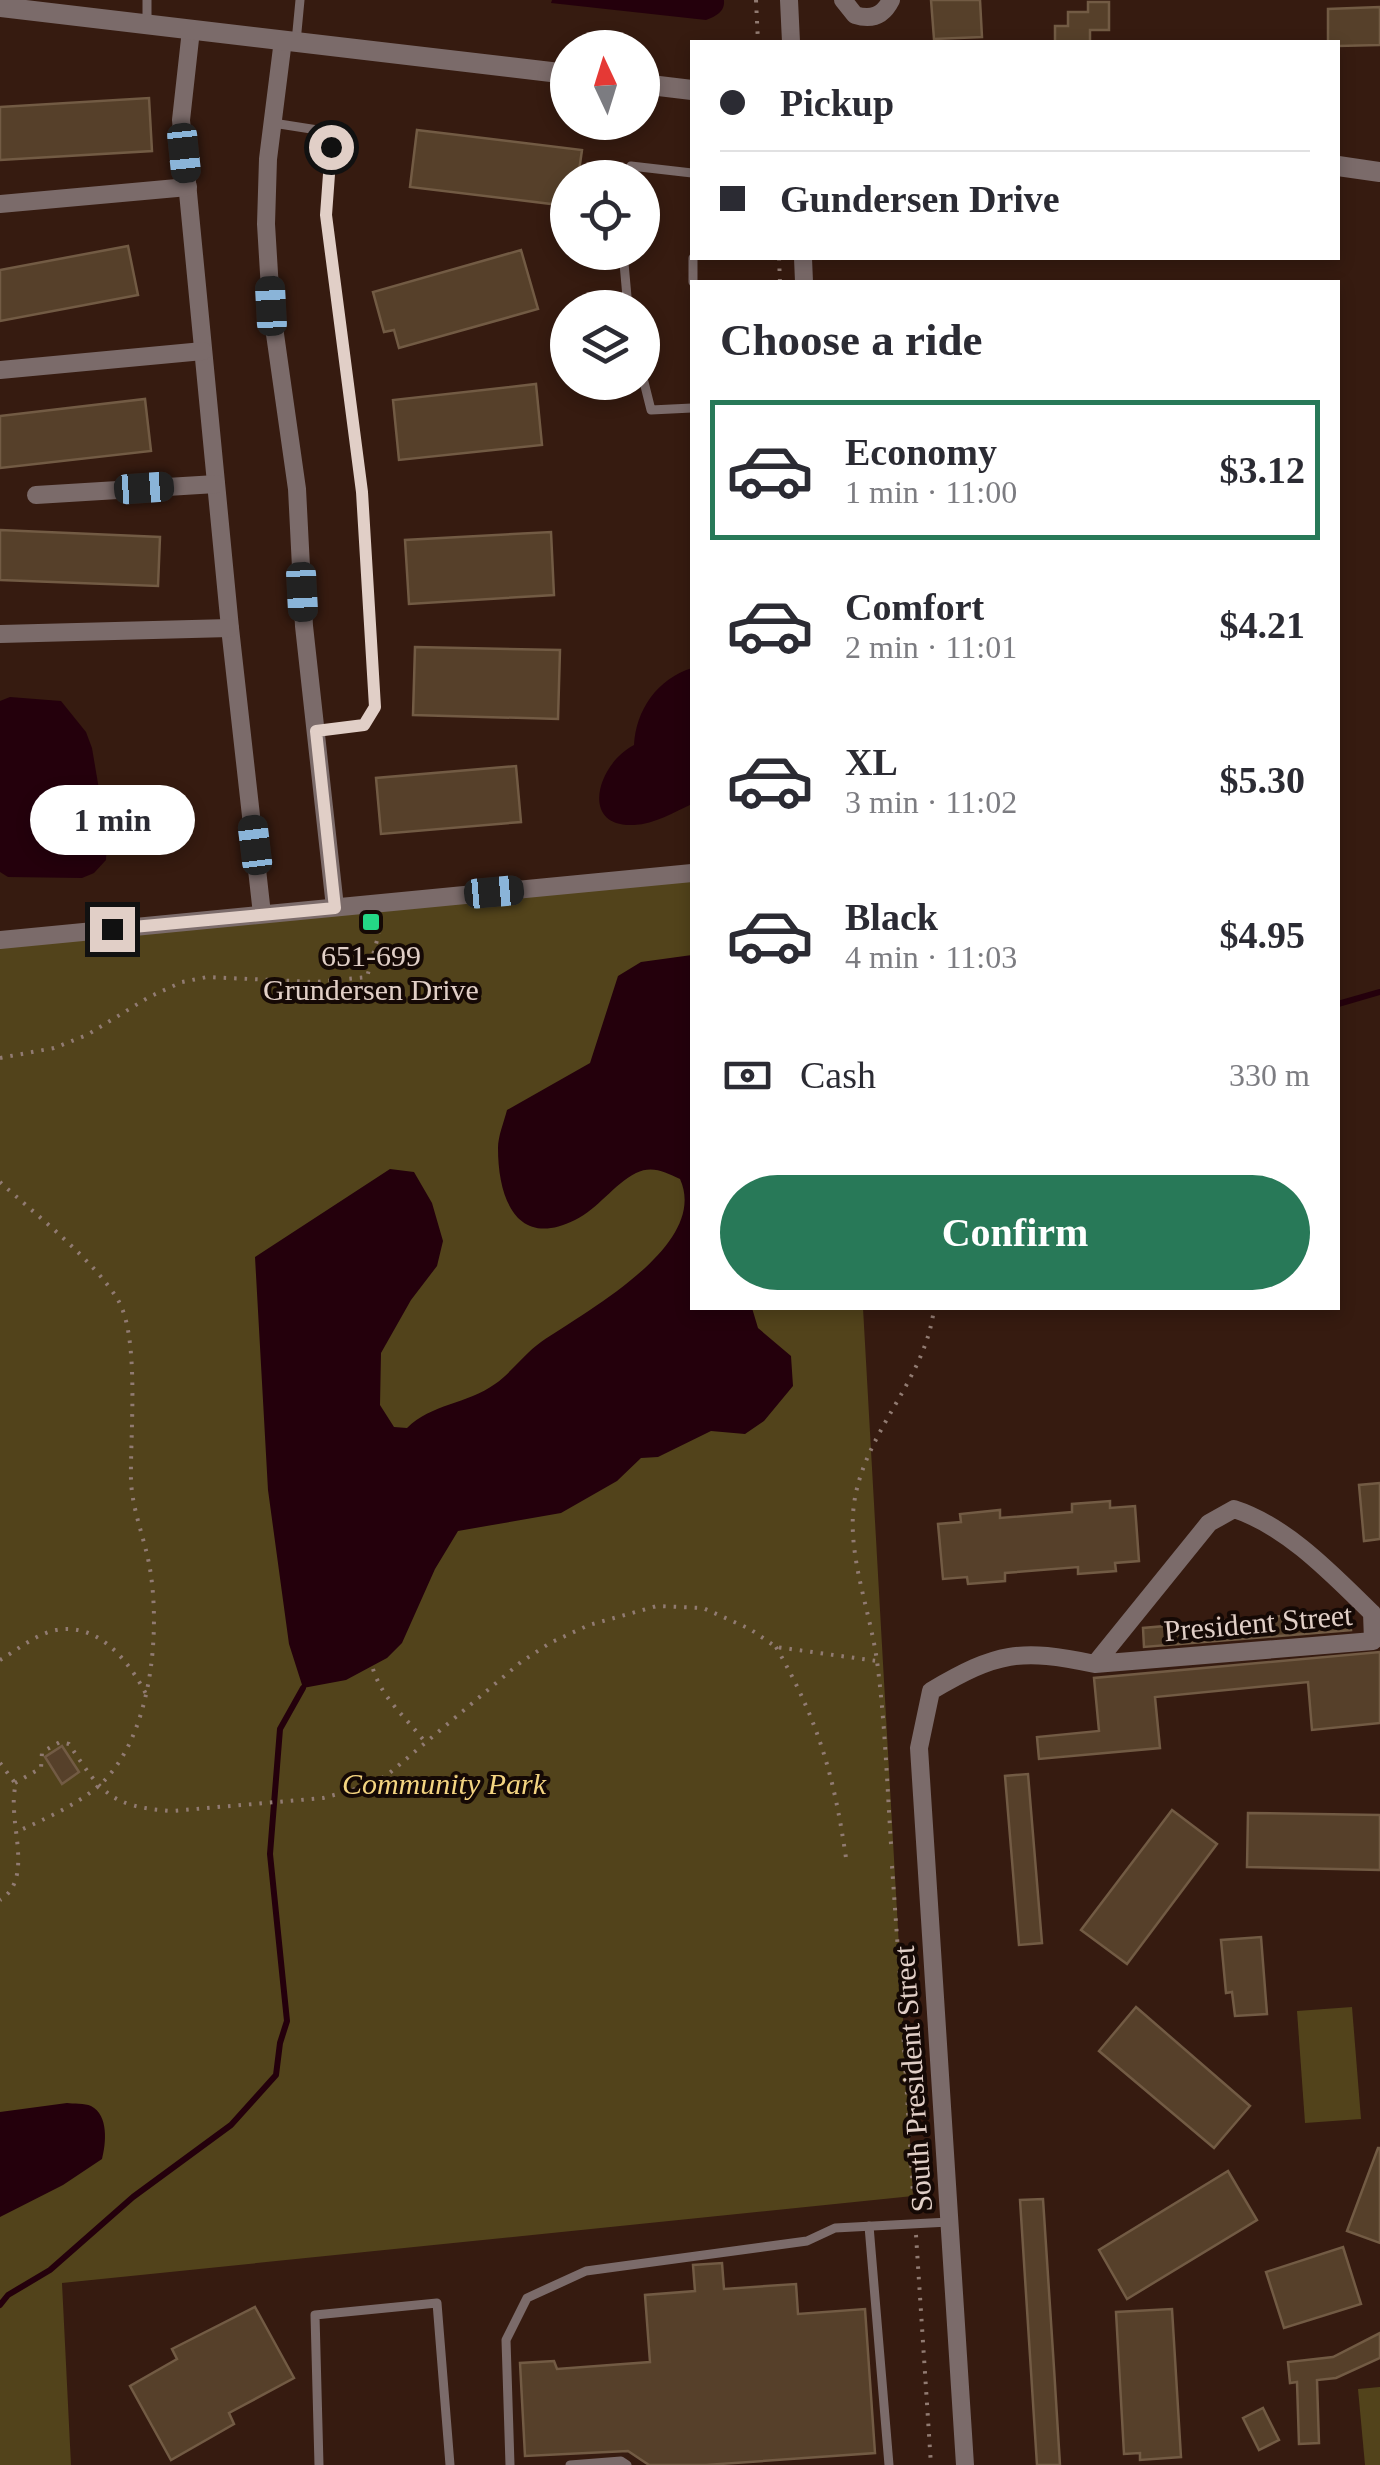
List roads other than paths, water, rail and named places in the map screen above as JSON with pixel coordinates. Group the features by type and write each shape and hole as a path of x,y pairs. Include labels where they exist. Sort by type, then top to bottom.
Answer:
{"street":[{"path":"789,0 791,40"},
{"path":"843,0 854,14 872,18 886,9 891,0"},
{"path":"0,7 550,72"},
{"path":"191,30 181,95 188,187 262,914"},
{"path":"289,41 273,124 266,224 271,306 297,489 304,626 335,908"},
{"path":"660,86 690,90"},
{"path":"1340,166 1380,172"},
{"path":"0,204 188,187"},
{"path":"0,370 203,351"},
{"path":"36,495 216,484"},
{"path":"0,634 230,628"},
{"path":"0,940 690,873"},
{"name":"President Street","path":"932,1691 977,1664 1014,1654 1050,1654 1095,1664 1373,1641 1372,1613 1330,1573 1256,1516 1234,1509 1209,1524 1095,1664"},
{"name":"South President Street","path":"932,1691 919,1748 965,2464"}],"lane":[{"path":"147,24 148,0"},
{"path":"289,41 300,0"},
{"path":"273,124 324,131 331,147 326,215 362,492 375,707 364,725 316,731"},
{"path":"660,169 690,173"},
{"path":"648,400 651,410 690,408"},
{"path":"510,2465 506,2340 528,2298 586,2272 807,2240 836,2228 949,2222"},
{"path":"869,2226 889,2465"},
{"path":"318,2465 316,2314 437,2303 450,2465"},
{"path":"570,2465 622,2461 627,2465"},
{"path":"950,2465 965,2464"}],"waterway":[{"path":"1340,1003 1380,992"},
{"path":"0,2305 8,2295 50,2270 133,2197 231,2125 276,2075 287,2021 270,1854 280,1729 303,1688"}],"place":[{"name":"651-699 Grundersen Drive","path":"371,922"}],"park label":[{"name":"Community Park","path":"444,1784"}]}
